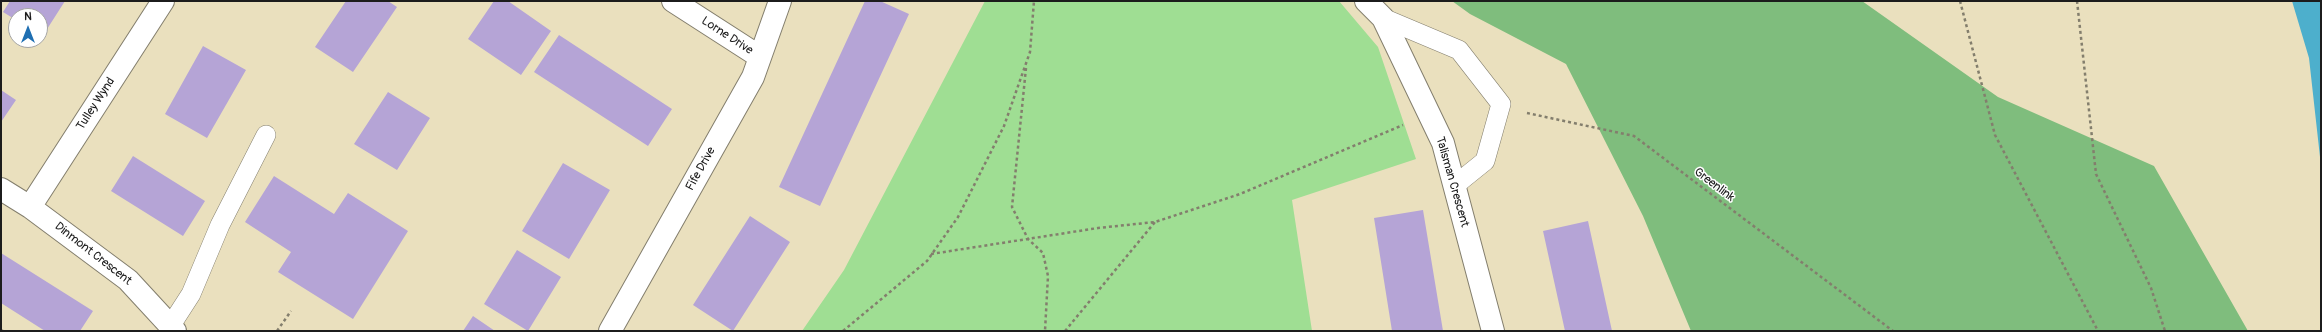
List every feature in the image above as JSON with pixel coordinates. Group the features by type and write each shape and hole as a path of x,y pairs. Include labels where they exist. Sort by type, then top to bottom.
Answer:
{"street":[{"name":"Tulley Wynd","path":"30,206 163,1"},
{"name":"Lorne Drive","path":"673,1 760,57"},
{"name":"Fife Drive","path":"610,331 753,77 780,1"},
{"name":"Talisman Crescent","path":"1366,1 1383,18 1443,143 1493,331"},
{"name":"Dinmont Crescent","path":"1,188 30,206 128,280 173,328"}],"lane":[{"path":"1383,18 1459,50 1501,104 1485,162 1454,186"},
{"path":"173,328 191,294 220,225 266,135"}],"path":[{"path":"843,331 927,261 958,218 1004,126 1030,52 1034,1"},
{"path":"1960,1 1995,135 2098,331"},
{"path":"2078,1 2096,174 2151,288 2165,331"},
{"path":"1026,63 1012,207 1028,239 1043,253 1048,276 1045,331"},
{"name":"Greenlink","path":"1501,104 1532,114 1634,136 1893,331"},
{"path":"931,254 1155,222 1240,194 1429,113"},
{"path":"1065,331 1155,222"},
{"path":"277,331 291,311"}],"green space":[{"path":"985,1 1339,1 1378,47 1416,159 1292,200 1312,331 802,331 844,270"},
{"path":"1452,1 1862,1 1998,97 2154,166 2248,331 1691,331 1643,216 1566,64 1470,14"}],"water":[{"path":"2292,1 2321,1 2321,166 2309,58"}],"building":[{"path":"10,1 65,1 48,28 48,8 8,8 8,15 3,12"},
{"path":"346,1 388,1 397,7 353,72 315,47"},
{"path":"494,1 508,1 551,31 521,75 468,39"},
{"path":"865,1 880,1 909,14 820,206 779,187"},
{"path":"559,35 672,109 648,146 534,72"},
{"path":"203,46 246,70 207,138 165,114"},
{"path":"1,90 16,100 1,122"},
{"path":"388,92 430,118 397,170 354,144"},
{"path":"133,156 205,201 183,236 111,191"},
{"path":"563,163 610,190 569,259 522,231"},
{"path":"274,176 334,214 348,193 408,231 353,319 278,272 291,252 245,222"},
{"path":"1423,210 1443,331 1392,331 1374,218"},
{"path":"750,216 790,242 733,331 693,305"},
{"path":"1588,221 1612,331 1565,331 1543,231"},
{"path":"517,250 561,277 528,331 484,304"},
{"path":"1,253 93,311 80,331 45,331 1,303"},
{"path":"473,316 495,331 463,331"}]}
